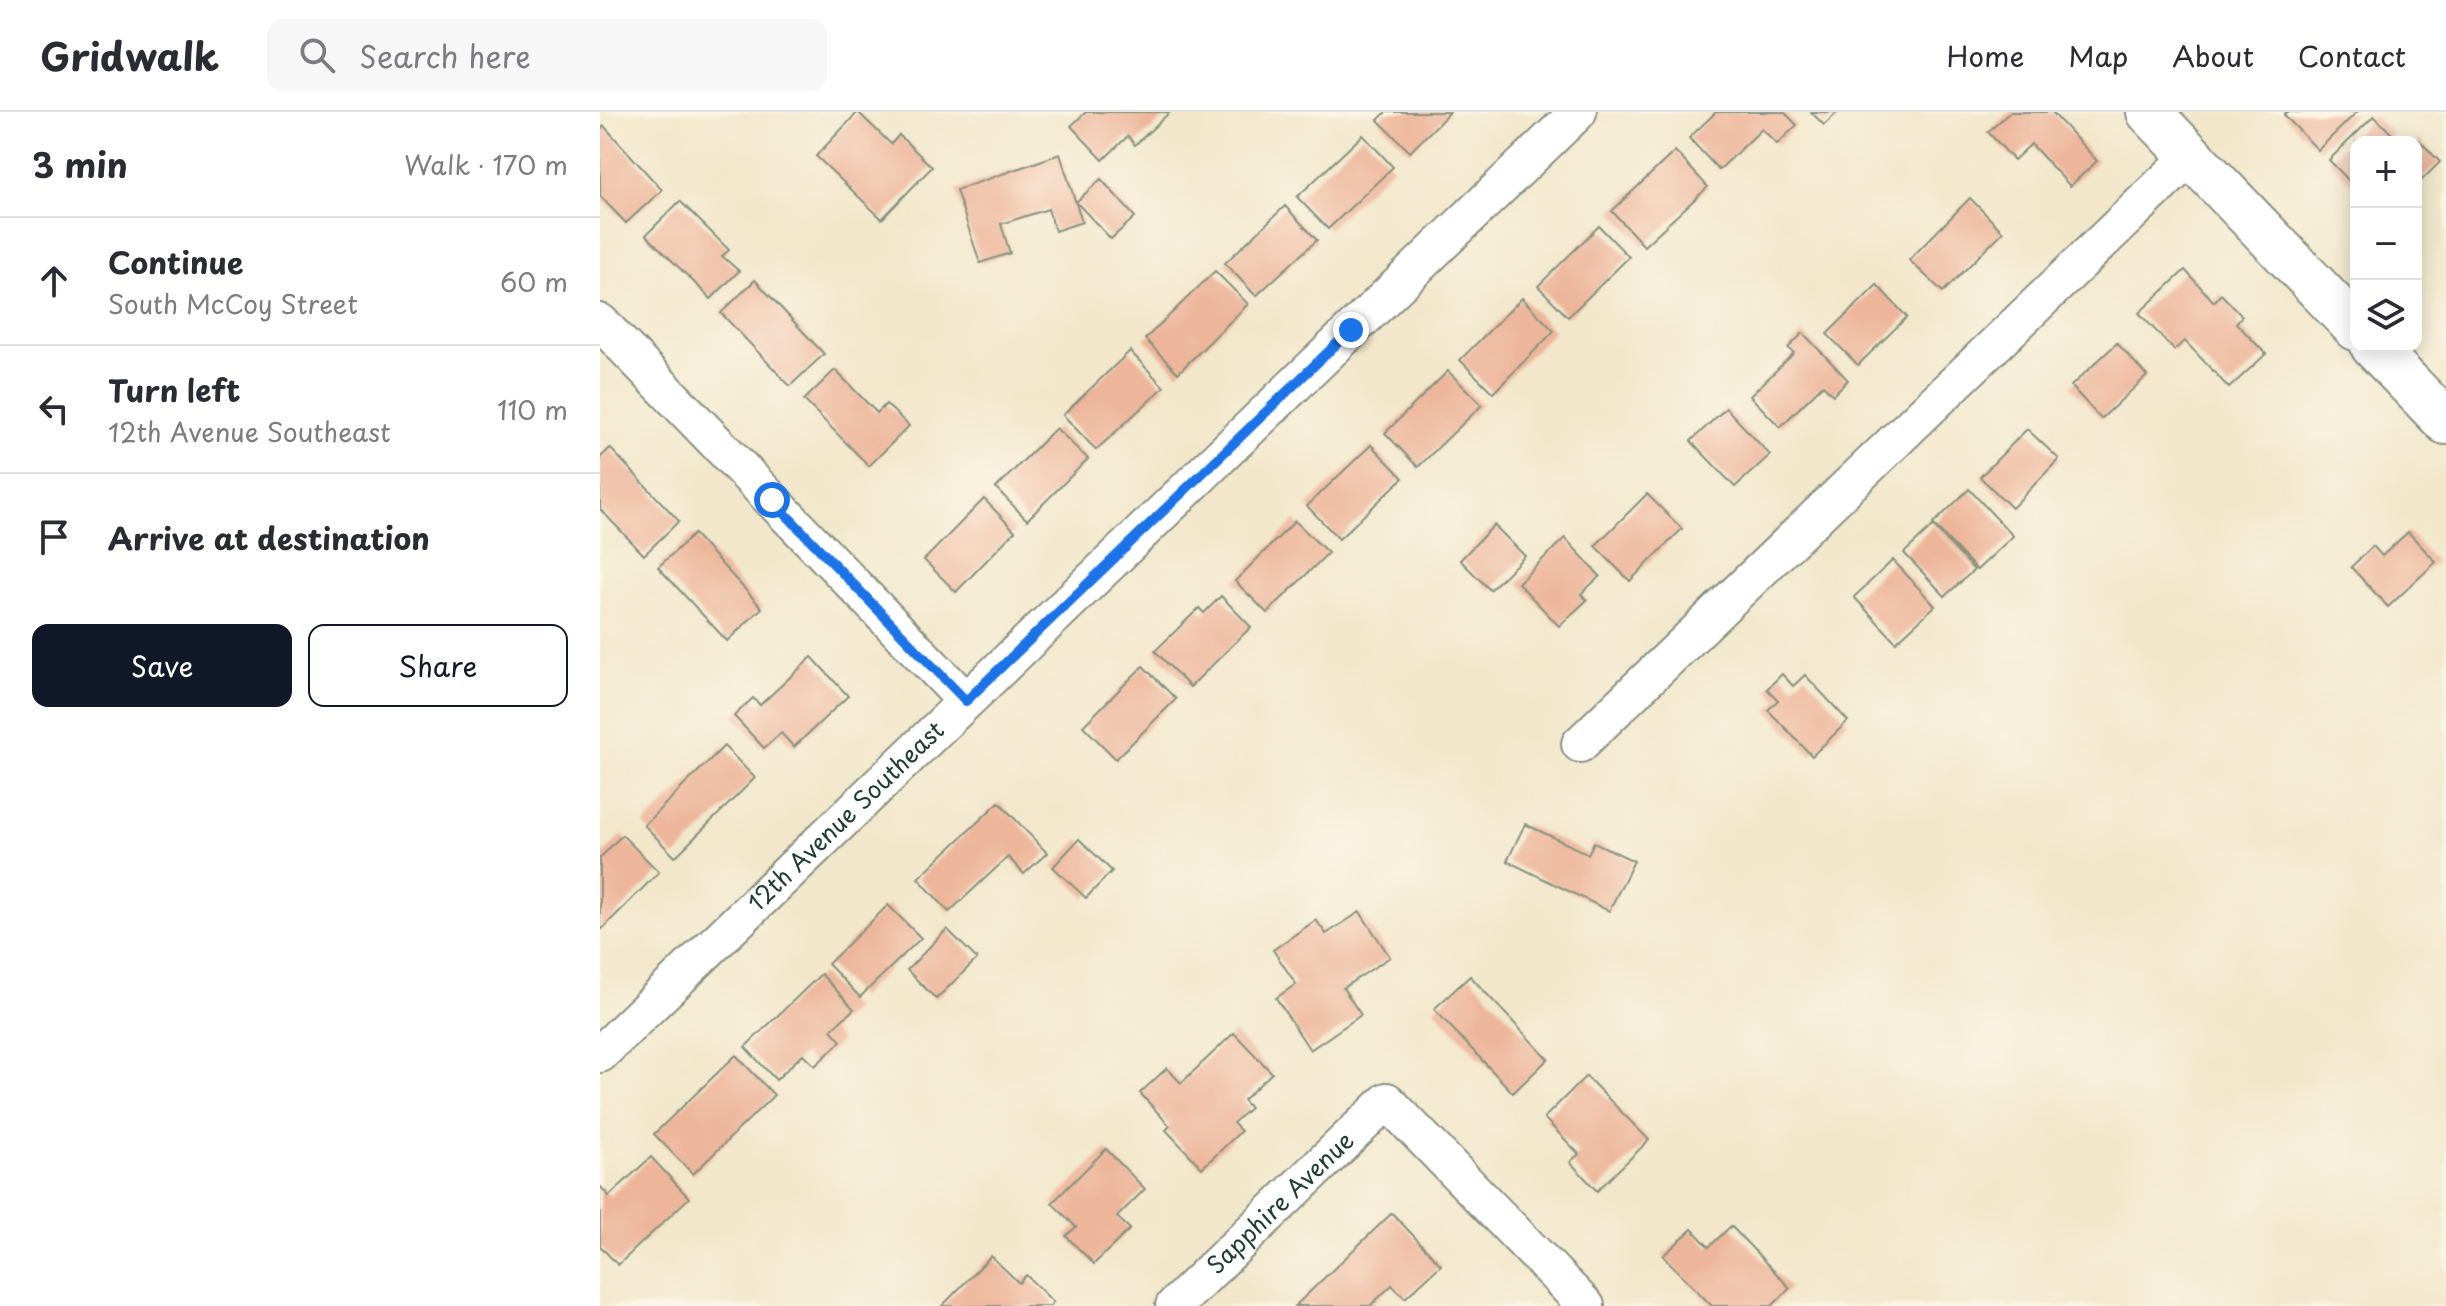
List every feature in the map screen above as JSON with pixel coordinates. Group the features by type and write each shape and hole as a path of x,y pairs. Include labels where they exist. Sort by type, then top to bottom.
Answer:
{"street":[{"name":"12th Avenue Southeast","path":"600,1054 1578,112"},
{"path":"2149,112 2350,322"},
{"path":"1580,744 2191,156"},
{"path":"600,322 966,701"},
{"path":"2379,352 2446,422"},
{"name":"Sapphire Avenue","path":"1174,1306 1387,1101 1586,1306"}],"building":[{"path":"858,112 891,144 899,135 932,167 882,219 816,156"},
{"path":"1086,112 1170,112 1135,145 1128,136 1103,160 1071,126"},
{"path":"1386,112 1450,112 1410,152 1378,120"},
{"path":"1716,112 1784,112 1797,125 1777,144 1762,129 1719,170 1689,138"},
{"path":"1811,112 1838,112 1824,125"},
{"path":"2010,112 2052,112 2097,161 2070,186 2031,144 2014,160 1988,132"},
{"path":"2286,112 2357,112 2318,150 2284,115"},
{"path":"2374,116 2392,134 2390,136 2354,136"},
{"path":"604,126 662,190 626,223 600,196 600,130"},
{"path":"1363,135 1393,167 1328,229 1297,197"},
{"path":"2350,139 2350,182 2329,160"},
{"path":"2422,143 2440,162 2422,180"},
{"path":"1675,151 1708,187 1644,246 1612,211"},
{"path":"1060,154 1082,222 1055,231 1048,209 1001,224 1010,253 980,263 956,190"},
{"path":"1101,179 1135,217 1111,239 1076,202"},
{"path":"1970,198 2003,232 1943,292 1909,260"},
{"path":"680,201 729,250 722,256 739,271 711,299 646,235"},
{"path":"1285,206 1317,240 1256,296 1225,263"},
{"path":"1599,226 1629,257 1568,317 1538,286"},
{"path":"2185,270 2214,302 2221,294 2242,316 2236,323 2266,354 2229,388 2185,341 2174,350 2139,313"},
{"path":"1215,271 1248,304 1178,373 1145,339"},
{"path":"755,280 824,354 790,386 721,313"},
{"path":"1877,285 1907,317 1858,365 1827,334"},
{"path":"1522,298 1554,331 1493,393 1460,360"},
{"path":"1803,333 1848,380 1833,395 1823,385 1780,427 1750,396 1794,353 1788,348"},
{"path":"2117,343 2147,376 2101,419 2071,386"},
{"path":"1130,351 1164,387 1096,450 1063,415"},
{"path":"835,370 877,413 886,404 909,426 869,466 804,400"},
{"path":"1448,371 1482,405 1418,467 1385,433"},
{"path":"1726,408 1770,455 1735,487 1691,441"},
{"path":"1056,428 1088,459 1027,520 996,488"},
{"path":"2027,429 2059,459 2012,508 1980,477"},
{"path":"1371,445 1403,478 1339,539 1307,506"},
{"path":"610,448 679,521 644,555 600,509 600,458"},
{"path":"1969,489 2013,536 1977,570 1933,524"},
{"path":"1647,494 1682,529 1630,581 1595,546"},
{"path":"984,499 1015,531 956,592 924,560"},
{"path":"1295,521 1328,553 1267,613 1235,581"},
{"path":"1494,525 1525,556 1490,590 1460,560"},
{"path":"1933,526 1974,570 1945,596 1904,553"},
{"path":"2408,532 2436,562 2388,607 2351,567 2373,546 2382,556"},
{"path":"694,534 762,608 727,641 658,567"},
{"path":"1565,538 1600,576 1581,594 1587,600 1559,626 1518,583"},
{"path":"1893,560 1935,606 1896,642 1854,597"},
{"path":"1221,596 1251,627 1190,687 1155,651 1199,608 1204,613"},
{"path":"812,657 848,696 794,747 781,733 764,748 734,716 753,698 760,705"},
{"path":"1143,666 1176,699 1116,759 1083,726"},
{"path":"1782,674 1793,686 1805,675 1848,721 1812,756 1768,710 1778,700 1767,689"},
{"path":"724,746 755,778 675,857 644,825"},
{"path":"999,802 1047,853 1024,874 1008,857 949,912 918,878"},
{"path":"1525,824 1588,854 1594,842 1634,861 1609,911 1507,861"},
{"path":"622,835 659,872 600,931 600,858"},
{"path":"1079,839 1112,871 1086,898 1053,867"},
{"path":"888,905 921,938 860,997 828,964"},
{"path":"1360,912 1390,957 1343,988 1361,1015 1310,1050 1276,998 1296,984 1273,950 1316,920 1326,934"},
{"path":"947,929 977,959 936,999 907,970"},
{"path":"821,974 854,1009 831,1030 841,1041 815,1066 803,1054 776,1080 745,1047"},
{"path":"1470,976 1548,1059 1513,1093 1434,1009"},
{"path":"1234,1033 1272,1073 1243,1100 1250,1108 1233,1123 1241,1131 1202,1168 1166,1130 1170,1126 1140,1093 1167,1068 1181,1083"},
{"path":"736,1055 774,1095 693,1174 654,1134"},
{"path":"1586,1076 1649,1140 1597,1191 1570,1162 1579,1154 1544,1118"},
{"path":"1106,1149 1145,1189 1117,1217 1130,1229 1094,1264 1066,1236 1076,1227 1052,1203"},
{"path":"651,1157 689,1198 618,1265 600,1246 600,1186 609,1196"},
{"path":"1392,1213 1441,1265 1405,1298 1392,1285 1370,1306 1295,1306"},
{"path":"1731,1226 1790,1288 1772,1306 1712,1306 1663,1256 1692,1229 1709,1247"},
{"path":"991,1256 1019,1283 1026,1275 1053,1302 1050,1306 942,1306"}],"route":[{"path":"772,500 966,701 1351,330"}]}
